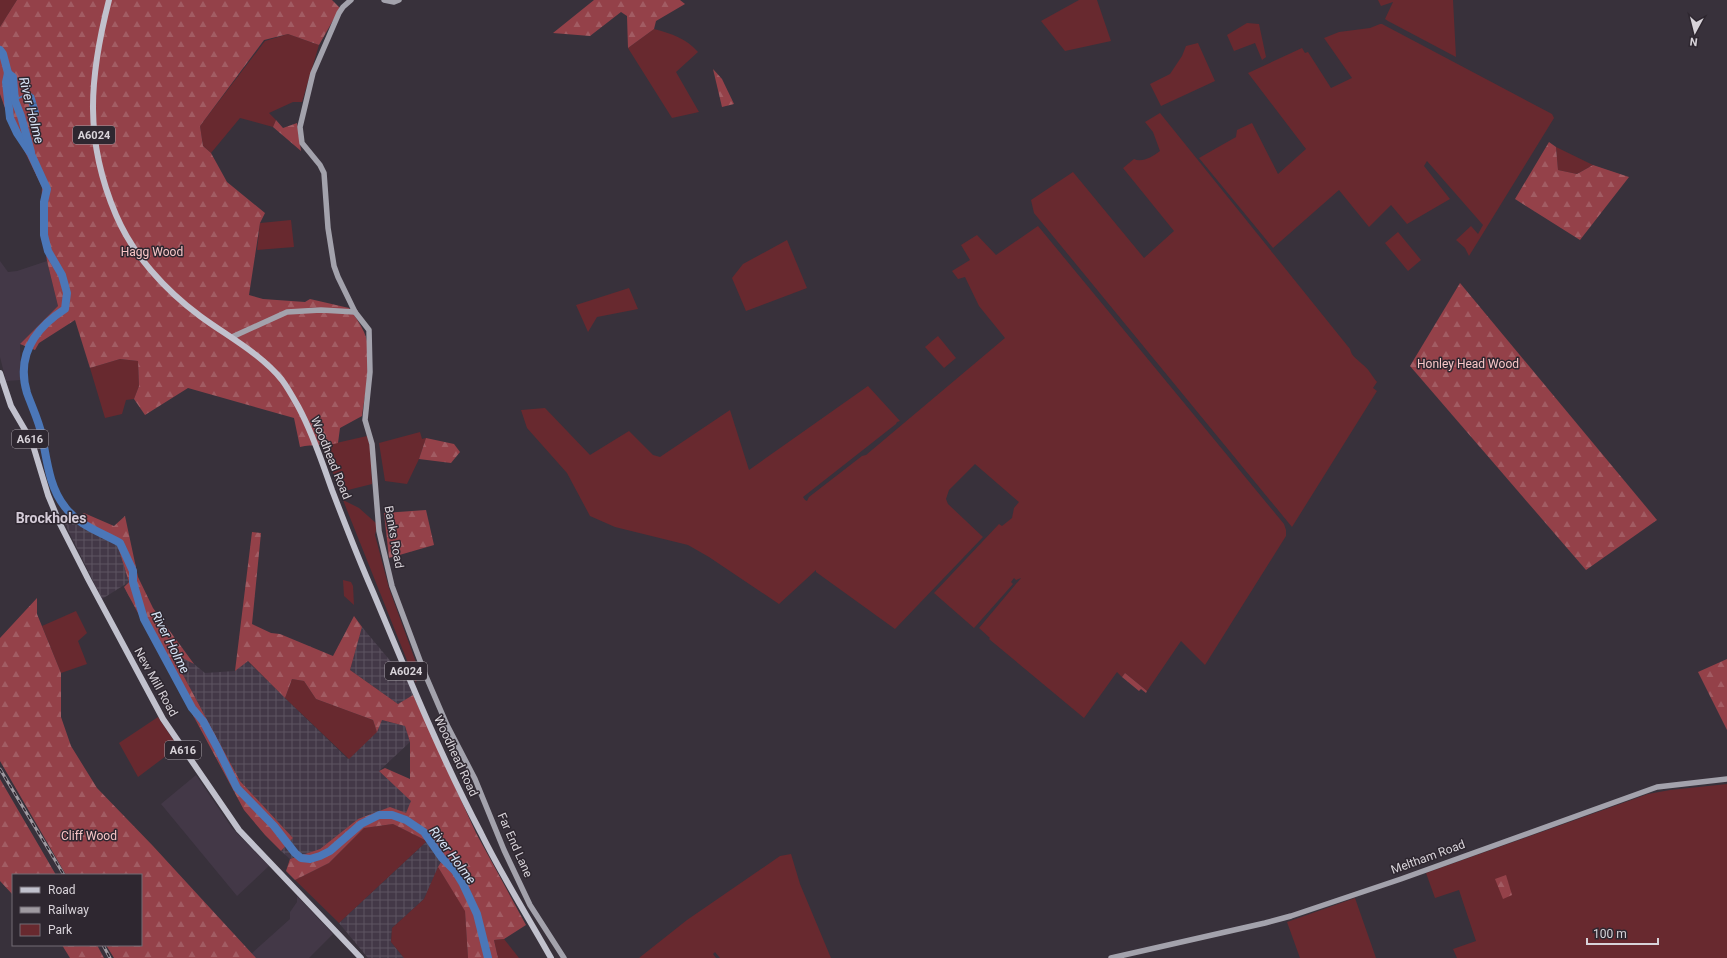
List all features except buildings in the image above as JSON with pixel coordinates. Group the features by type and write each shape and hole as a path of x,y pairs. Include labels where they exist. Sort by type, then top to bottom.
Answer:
{"main road":[{"name":"Woodhead Road","path":"109,0 99,39 94,71 92,115 98,159 117,217 128,238 143,261 166,288 199,316 249,350 282,380 300,409 316,445 358,559 440,750 483,838 551,958"},
{"name":"New Mill Road","path":"0,373 12,406 32,442 48,495 60,524 163,719 239,830 361,958"}],"street":[{"path":"232,337 287,312 321,310 355,312 334,266 328,228 324,173 320,165 305,149 300,137 300,127 314,73 343,7 351,0"},
{"path":"384,0 394,2 399,0"},
{"name":"Banks Road","path":"355,312 369,330 370,372 365,420 372,444 380,531 392,586 425,674 453,737"},
{"name":"Far End Lane","path":"453,737 475,779 504,850 530,905 564,958"},
{"name":"Meltham Road","path":"1111,958 1291,916 1657,787 1727,779"}],"shaded area":[{"path":"0,261 8,272 17,271 47,261 58,306 20,344 21,380 6,381 0,357"},
{"path":"76,518 117,544 129,582 102,599 65,524"},
{"path":"362,627 408,682 413,695 398,704 350,670"},
{"path":"173,652 194,664 205,673 235,671 247,661 348,759 382,720 405,726 410,742 379,771 412,801 406,813 358,819 320,849 290,859 281,851 293,838 240,781 182,673"},
{"path":"196,775 232,828 269,866 237,896 161,804"},
{"path":"427,841 441,862 424,899 392,928 391,942 404,958 368,958 339,923"},
{"path":"297,896 333,934 309,958 256,958 251,954 290,919 290,912 297,902"}],"green space":[{"path":"0,0 17,0 0,27"},
{"name":"Hagg Wood","path":"17,0 332,0 340,8 319,45 288,34 264,40 200,126 203,146 211,153 227,182 265,213 260,223 249,295 263,299 305,302 310,299 349,308 364,332 367,341 369,362 362,416 340,428 338,443 300,447 294,418 188,388 145,415 134,399 139,386 138,361 120,359 90,368 75,320 39,343 35,350 20,344 58,306 47,261 41,221 42,187 9,119 0,94 0,27"},
{"path":"594,0 680,0 685,4 656,21 654,29 628,48 627,16 621,12 590,36 553,33"},
{"path":"1079,0 1097,0 1111,41 1065,51 1041,21"},
{"path":"1378,0 1453,0 1456,57 1385,19 1393,2 1381,6"},
{"path":"1247,23 1259,24 1266,57 1262,60 1255,43 1234,51 1227,35"},
{"path":"1380,24 1552,114 1554,118 1469,256 1465,248 1456,240 1471,226 1478,234 1483,225 1427,161 1424,166 1450,199 1407,224 1391,205 1369,227 1339,190 1273,248 1199,158 1236,137 1237,130 1252,123 1278,174 1306,149 1248,73 1302,48 1305,53 1308,52 1331,88 1352,78 1324,38 1339,32 1370,28"},
{"path":"654,29 684,40 698,52 676,72 699,112 672,118 628,48"},
{"path":"288,34 319,45 302,102 293,102 269,113 276,120 273,127 240,118 211,153 203,146 200,126 265,41"},
{"path":"1198,43 1215,81 1161,106 1150,84 1170,74 1182,56 1186,46"},
{"path":"713,69 722,79 734,104 722,107"},
{"path":"1160,113 1350,349 1353,356 1366,368 1377,382 1373,388 1377,391 1292,527 1034,213 1031,200 1073,172 1144,258 1174,231 1123,168 1134,159 1144,160 1160,151 1153,132 1145,122"},
{"path":"276,120 283,128 297,123 301,151 273,127"},
{"path":"1549,142 1556,147 1558,170 1577,174 1593,165 1629,177 1580,240 1515,199"},
{"path":"1556,147 1593,165 1577,174 1558,170"},
{"path":"291,220 294,247 257,250 260,223"},
{"path":"1038,226 1284,524 1286,530 1286,536 1205,665 1181,641 1147,691 1125,673 1122,677 1117,672 1084,718 989,639 990,638 979,628 1021,578 1016,580 1014,578 1011,582 1013,584 974,628 934,593 999,524 1002,526 1012,518 1014,508 1019,502 975,464 949,490 946,499 948,504 983,537 895,629 816,572 816,570 779,604 709,557 688,545 615,527 590,516 567,473 527,428 521,410 545,408 590,455 629,431 653,455 660,457 730,410 749,470 868,386 900,421 803,497 807,501 809,497 862,456 866,455 1005,338 979,306 965,277 958,279 952,271 970,260 961,245 977,235 996,255"},
{"path":"1398,232 1421,260 1408,271 1385,243"},
{"path":"787,240 807,288 746,311 732,278 743,264"},
{"name":"Honley Head Wood","path":"1460,283 1657,520 1586,570 1410,366"},
{"path":"629,288 638,309 597,317 588,332 576,305"},
{"path":"938,336 956,358 944,368 925,347"},
{"path":"120,359 138,361 139,386 134,399 126,400 122,414 105,418 90,368"},
{"path":"420,432 422,439 426,438 419,459 407,484 385,481 379,443"},
{"path":"367,436 370,445 372,484 340,492 323,446"},
{"path":"426,438 454,444 460,452 451,463 419,459"},
{"path":"343,500 359,508 377,524 375,535 389,588 418,668 416,683"},
{"path":"426,510 434,545 389,558 384,513"},
{"path":"84,513 114,526 125,516 138,577 153,608 194,664 173,653 182,673 240,781 293,838 281,851 244,810 124,587 129,582 117,544 76,518"},
{"path":"252,532 261,533 252,624 271,633 280,634 333,656 354,616 362,627 350,670 398,704 413,695 476,833 526,925 504,939 494,940 498,958 468,958 465,911 438,867 441,862 427,841 393,824 364,828 329,863 295,880 286,871 290,859 320,849 358,819 390,807 406,813 411,801 379,771 385,768 410,779 410,742 405,726 382,720 377,732 373,720 316,699 304,681 292,679 285,698 248,661 235,671"},
{"path":"343,580 351,582 353,586 354,605 344,596"},
{"name":"Cliff Wood","path":"37,598 37,614 61,673 61,717 71,746 97,788 153,846 256,958 114,958 107,946 142,946 142,874 65,874 0,761 0,638"},
{"path":"76,611 87,633 78,641 87,664 61,673 42,626"},
{"path":"1727,659 1727,730 1698,672"},
{"path":"1125,673 1147,691 1146,693 1141,689 1139,691 1122,677"},
{"path":"292,679 304,681 316,699 373,720 377,732 349,759 285,698"},
{"path":"158,717 178,747 138,777 119,743"},
{"path":"0,779 55,874 12,874 12,894 0,881"},
{"path":"1727,784 1727,958 1457,958 1453,949 1476,941 1459,890 1435,898 1426,873 1648,794 1670,790"},
{"path":"393,824 427,841 339,923 295,880 329,863 364,828"},
{"path":"791,854 800,884 831,958 720,958 715,952 713,954 716,958 639,958 687,920 780,856"},
{"path":"438,867 465,910 468,958 404,958 391,942 392,928 424,899"},
{"path":"1506,875 1512,895 1503,899 1495,879"},
{"path":"1355,898 1376,958 1300,958 1287,922"},
{"path":"504,939 519,958 498,958 494,940"},
{"path":"63,946 98,946 104,958 70,958"}],"water":[{"path":"31,93 34,95 39,112 37,117 31,113 27,97 28,94"}],"waterway":[{"name":"River Holme","path":"0,50 3,54 8,73 6,82 10,118 17,133 31,154 47,189 44,202 44,235 48,251 62,275 67,293 65,309 44,325 36,335 26,355 24,367 24,380 27,393 41,430 47,464 55,491 65,507 77,519 120,543 133,571 133,582 144,619 192,708 203,721 237,788 274,826 295,853 301,858 310,859 320,856 330,851 361,824 379,815 392,815 406,820 424,832 442,858 455,871 463,884 477,914 488,958"},
{"name":"River Holme","path":"8,73 13,77 15,101 21,116 31,152"},
{"path":"15,100 25,95 27,96"}],"railway":[{"path":"0,769 63,874"},
{"path":"104,946 110,958"}],"district":[{"name":"Brockholes","path":"51,518"}]}
